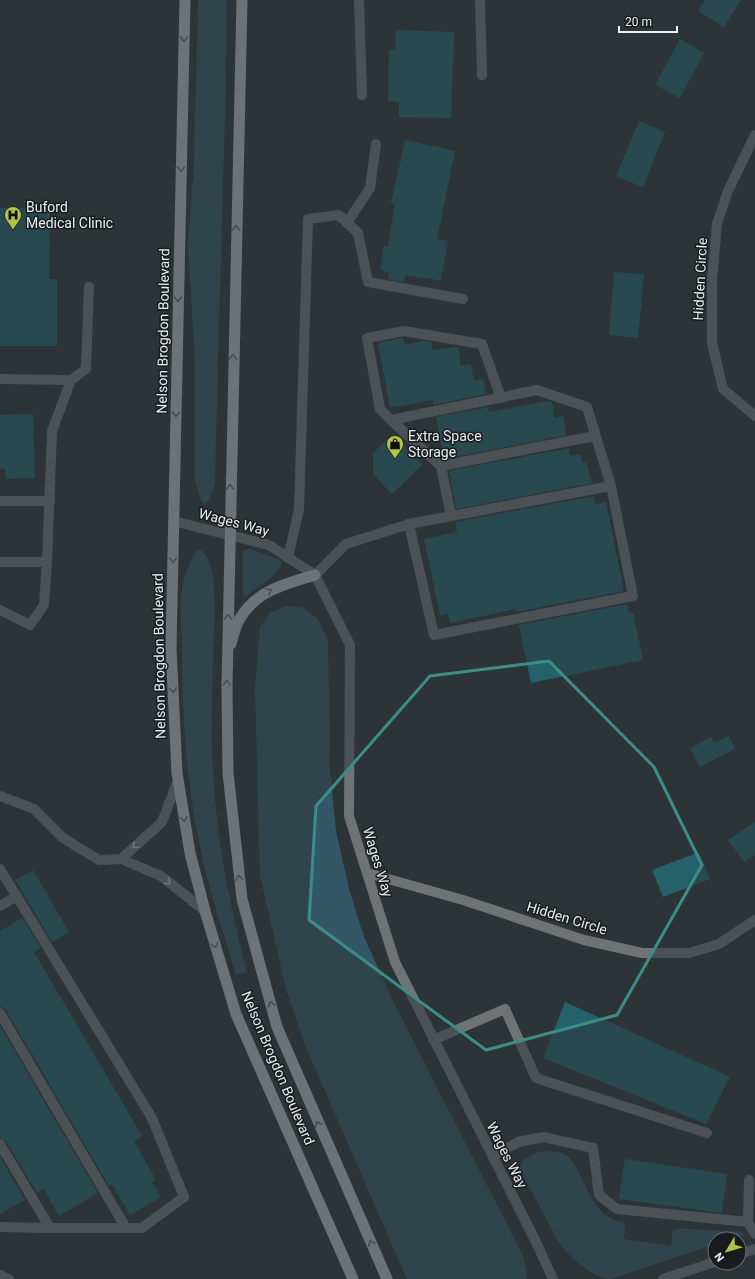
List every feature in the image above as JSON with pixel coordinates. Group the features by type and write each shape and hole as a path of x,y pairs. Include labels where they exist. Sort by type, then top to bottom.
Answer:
{"highway":[{"name":"Nelson Brogdon Boulevard","path":"185,0 171,647 178,780 190,853 205,911 236,1014 353,1279"},
{"name":"Nelson Brogdon Boulevard","path":"242,0 227,656 228,773 242,899 277,1027 387,1279"},
{"path":"227,656 238,621 250,604 268,590 315,575"}],"street":[{"path":"359,0 362,95"},
{"path":"480,0 482,75"},
{"name":"Hidden Circle","path":"755,135 728,191 717,224 712,281 712,343 723,389 755,416"},
{"path":"347,223 370,188 376,144"},
{"path":"288,558 298,509 308,219 339,215 358,233 368,282 463,298"},
{"path":"0,610 30,625 44,605 50,501 52,431 72,380 86,369 89,287"},
{"path":"451,516 441,466 380,409 367,338 404,331 482,344 501,398"},
{"path":"0,378 72,380"},
{"path":"391,420 537,390 587,407 611,486 633,596 434,635 409,524"},
{"path":"441,466 595,436"},
{"path":"315,575 346,544 409,524 611,486"},
{"path":"0,501 50,501"},
{"name":"Wages Way","path":"173,521 269,545 315,575 350,645 349,816 395,962 535,1240 552,1279"},
{"path":"0,562 47,562"},
{"path":"121,859 162,822 178,780"},
{"path":"0,796 34,809 62,838 99,860 121,859 161,876 205,911"},
{"path":"0,868 152,1118 184,1197 142,1228 0,1227"},
{"name":"Hidden Circle","path":"367,873 463,900 584,940 642,953 689,953 712,947 755,920"},
{"path":"0,906 17,896"},
{"path":"433,1040 505,1008 536,1078 707,1133"},
{"path":"0,1013 126,1228"},
{"path":"492,1156 518,1142 543,1137 593,1148 599,1195 617,1209 748,1222"},
{"path":"0,1144 50,1228"},
{"path":"749,1180 748,1222 755,1234"},
{"path":"663,1279 707,1265"},
{"path":"0,1275 9,1279"}],"highlighted area":[{"path":"549,661 654,767 702,865 617,1015 486,1050 309,920 316,806 430,676"}],"shaded area":[{"path":"198,0 227,0 215,485 209,500 205,504 201,500 195,480 195,361 188,246 194,164"},
{"path":"246,549 251,549 280,560 282,563 275,574 246,596 244,595 243,589 243,551"},
{"path":"201,550 207,558 214,584 212,745 213,781 217,821 227,886 247,972 236,975 202,856 186,754 182,677 182,593 188,567 197,551"},
{"path":"286,606 302,607 317,618 328,640 330,771 336,831 349,889 364,937 392,999 524,1258 527,1274 526,1279 407,1279 305,1045 286,989 260,875 255,688 260,627 270,613"},
{"path":"543,1151 565,1154 573,1163 601,1211 615,1220 625,1222 624,1239 671,1246 673,1230 678,1228 725,1231 707,1231 707,1247 610,1279 603,1278 582,1266 559,1243 520,1169 525,1159"}],"building":[{"path":"705,0 741,0 724,27 698,11"},
{"path":"396,30 454,32 451,118 399,117 399,102 388,101 389,50 395,50"},
{"path":"680,39 704,53 680,98 655,85"},
{"path":"639,121 665,132 643,187 616,176"},
{"path":"405,140 455,151 437,239 448,241 441,281 405,275 404,282 388,279 389,272 380,270 384,246 388,247 395,204 391,203"},
{"path":"0,208 50,208 49,279 57,279 57,346 0,346"},
{"path":"614,272 644,274 638,338 609,335"},
{"path":"403,338 405,345 424,341 431,342 433,350 458,347 461,366 471,364 474,381 483,379 486,394 433,405 433,400 390,408 378,343"},
{"path":"548,401 552,402 555,418 563,416 566,435 444,459 436,417 488,407 489,412"},
{"path":"33,414 35,478 6,479 5,469 0,469 0,415"},
{"name":"Extra Space Storage","path":"393,434 422,465 392,494 373,474 373,453"},
{"path":"569,448 570,456 580,454 582,463 586,462 592,483 456,509 449,471"},
{"path":"594,496 596,504 606,502 624,591 516,612 516,609 450,623 448,614 440,616 424,539 457,532 455,522"},
{"path":"627,604 629,613 633,612 643,660 531,683 519,625"},
{"path":"729,736 735,749 700,767 690,748 711,737 714,743"},
{"path":"755,822 755,855 744,862 728,840"},
{"path":"699,852 710,879 663,897 652,870"},
{"path":"33,870 69,932 52,942 15,880"},
{"path":"22,918 41,948 34,952 142,1136 134,1141 156,1180 152,1182 161,1197 130,1215 112,1184 109,1186 6,1010 0,1007 0,931"},
{"path":"565,1002 730,1077 706,1124 543,1058"},
{"path":"0,1026 98,1193 59,1216 44,1189 37,1193 6,1141 0,1138"},
{"path":"0,1157 25,1200 0,1214"},
{"path":"625,1159 727,1174 722,1213 619,1199"}],"place":[{"name":"Buford Medical Clinic","path":"13,230"},
{"name":"Extra Space Storage","path":"395,459"}]}
